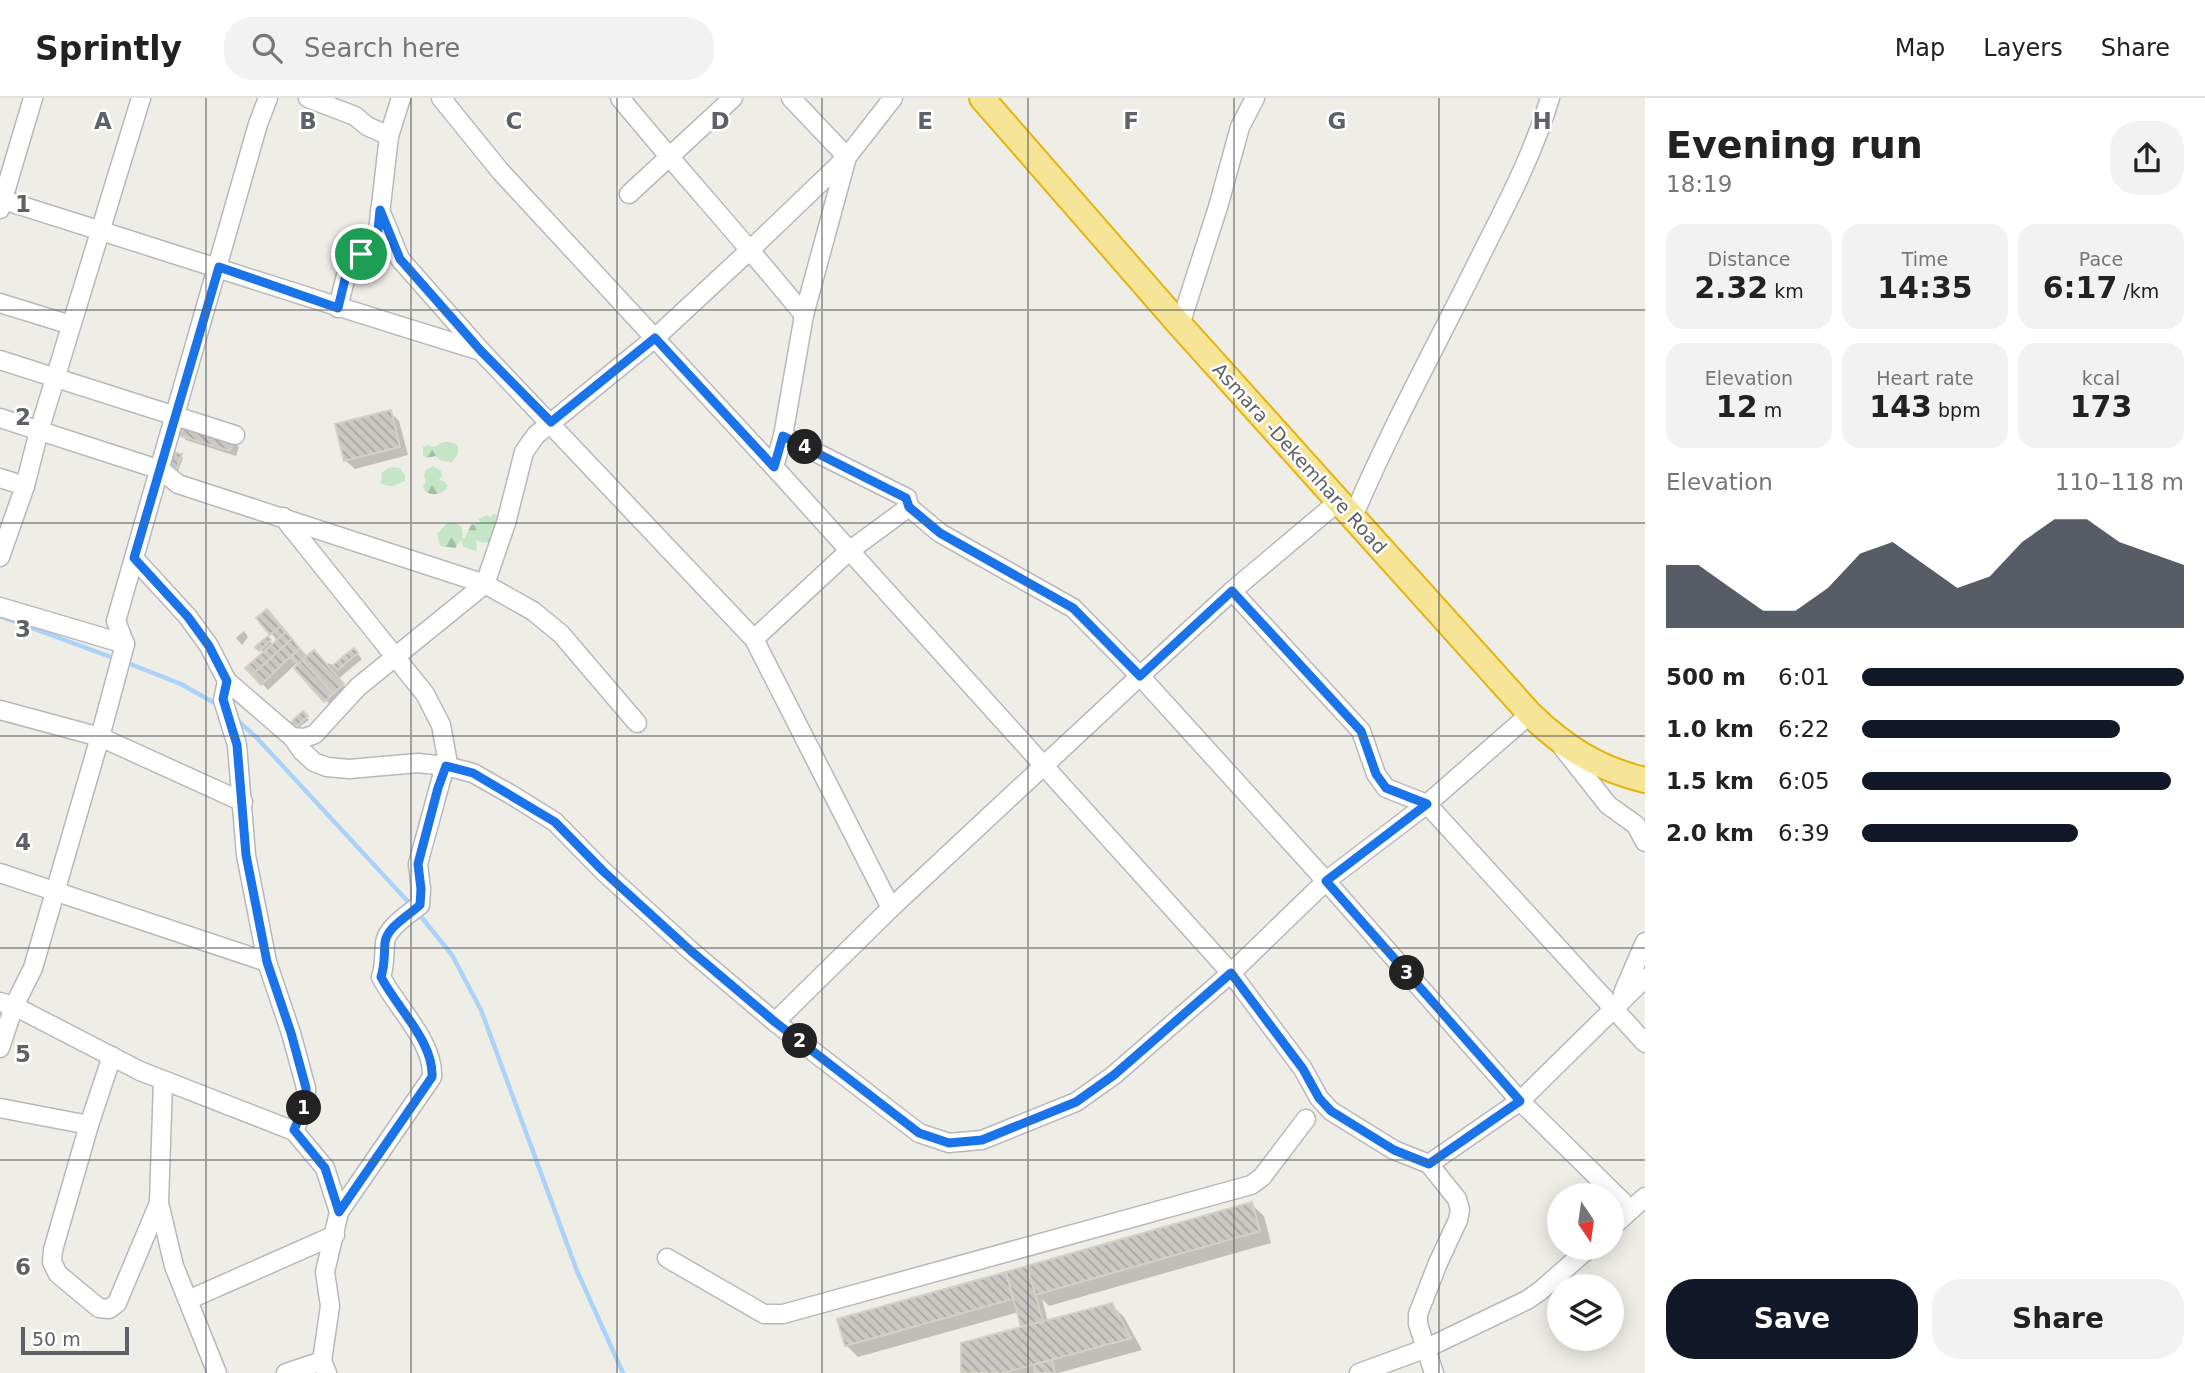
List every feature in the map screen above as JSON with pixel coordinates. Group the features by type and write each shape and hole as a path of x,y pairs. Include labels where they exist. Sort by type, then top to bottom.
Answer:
{"highway":[{"name":"Asmara -Dekemhare Road","path":"982,98 1180,325 1530,714 1557,740 1589,760 1645,780"}],"street":[{"path":"33,98 1,203 100,230 338,308 481,351"},
{"path":"2,545 25,486 39,431 141,98"},
{"path":"0,1048 7,1004 33,968 100,737 125,644 116,621 258,124 268,98"},
{"path":"308,98 355,116 366,126 389,136"},
{"path":"338,308 347,271 377,240 389,136 401,98"},
{"path":"441,98 501,172 774,467 1231,973 1303,1069 1319,1098 1331,1111 1394,1150 1429,1164 1457,1199 1460,1210 1458,1220 1418,1314 1418,1324 1434,1373"},
{"path":"620,98 670,159 751,249 804,315"},
{"path":"629,194 733,98"},
{"path":"791,98 847,157"},
{"path":"292,737 305,738 315,734 359,687 485,584 506,523 524,452 536,435 655,338 751,249 847,157 893,98"},
{"path":"1180,325 1219,207 1240,127 1255,98"},
{"path":"775,1022 891,908 1232,591 1346,509 1382,449 1434,351 1531,154 1550,98"},
{"path":"774,467 783,436 804,315 847,157"},
{"path":"380,210 400,259 481,351 754,639 891,908"},
{"path":"0,303 71,325"},
{"path":"0,360 235,435"},
{"path":"0,418 161,470 178,484 485,584 533,611 561,634 637,723"},
{"path":"783,436 860,476 896,491 906,498 909,507 940,533 1073,608 1140,676 1326,881 1520,1101 1631,1210"},
{"path":"0,478 25,486"},
{"path":"754,639 849,551 909,507"},
{"path":"283,517 425,694 441,724 447,758 418,864 420,905 395,926 385,940 386,962 381,977 390,995 411,1021 433,1065 432,1077 339,1212 326,1272 330,1306 325,1367 286,1373"},
{"path":"134,558 188,617 209,646 227,681 292,737 314,762 327,767 349,769 418,763 446,766 473,773 555,822 603,871 775,1022 919,1133 949,1143 982,1140 1076,1102 1114,1075 1231,973 1326,881 1427,804 1530,714"},
{"path":"1232,591 1361,731 1376,774 1386,788 1427,804 1645,1043"},
{"path":"0,607 125,644"},
{"path":"227,681 223,699 237,745 246,855 267,962 306,1088 306,1102 294,1130"},
{"path":"0,710 100,737 243,802"},
{"path":"1557,740 1608,804 1636,825 1645,842"},
{"path":"0,873 267,962"},
{"path":"1615,1009 1645,942"},
{"path":"1429,1164 1520,1101 1645,978"},
{"path":"7,1004 163,1081 294,1130 325,1168 339,1212"},
{"path":"111,1056 53,1250 52,1262 58,1274 99,1308 109,1309 117,1303 159,1203"},
{"path":"163,1081 159,1203 174,1266 216,1373"},
{"path":"1306,1119 1313,1087"},
{"path":"0,1108 89,1125"},
{"path":"667,1258 764,1314 783,1314 1251,1185 1262,1177 1306,1119 1315,1113 1331,1111"},
{"path":"1624,1216 1645,1197"},
{"path":"188,1300 335,1235"},
{"path":"1359,1373 1427,1348 1500,1314 1540,1292 1576,1260"}],"green space":[{"path":"443,442 458,446 458,454 452,462 441,461 436,456 426,458 423,455 423,447 434,447"},
{"path":"433,466 441,471 439,480 448,486 438,494 428,493 423,486 426,482 426,470"},
{"path":"390,467 400,468 405,481 391,486 380,483 381,473"},
{"path":"496,514 498,517 494,535 491,536 493,538 483,543 476,540 477,551 463,547 461,540 455,548 440,546 437,534 447,523 460,526 462,538 465,538 471,525 481,522 478,519 488,515 490,518"}],"building":[{"path":"391,410 400,447 344,461 335,424"},
{"path":"182,423 234,440 230,451 178,435"},
{"path":"172,452 182,454 176,470 172,470 170,464"},
{"path":"267,609 281,626 270,635 256,618"},
{"path":"281,626 286,632 277,640 272,633"},
{"path":"286,632 292,639 252,675 245,668"},
{"path":"268,636 271,640 259,651 255,647"},
{"path":"292,639 299,648 261,685 252,675"},
{"path":"299,648 306,656 298,664 291,658"},
{"path":"354,648 358,653 348,661 344,656"},
{"path":"314,650 344,684 333,694 302,660"},
{"path":"344,656 348,661 338,670 333,665"},
{"path":"302,660 333,694 324,702 294,668"},
{"path":"303,711 308,716 297,726 293,726 293,720"},
{"path":"1252,1202 1260,1231 1035,1295 1027,1266"},
{"path":"1027,1266 1043,1321 1021,1327 1006,1272"},
{"path":"1006,1272 1013,1299 845,1346 837,1319"},
{"path":"1112,1303 1131,1338 1003,1373 961,1373 961,1343"},
{"path":"1052,1360 1055,1373 1035,1373 1033,1365"}],"waterway":[{"path":"0,616 116,659"},
{"path":"125,662 181,684 218,705"},
{"path":"236,719 256,737 412,906"},
{"path":"418,913 452,955 481,1010 577,1271 623,1373"}],"route":[{"path":"380,210 400,259 481,351 551,422 655,338 774,467 783,436 860,476 896,491 906,498 909,507 940,533 1073,608 1140,676 1232,591 1361,731 1376,774 1386,788 1427,804 1326,881 1520,1101 1429,1164 1394,1150 1331,1111 1319,1098 1303,1069 1231,973 1114,1075 1076,1102 982,1140 949,1143 919,1133 775,1022 603,871 555,822 473,773 446,766 418,864 420,905 395,926 385,940 386,962 381,977 390,995 411,1021 433,1065 432,1077 339,1212 325,1168 294,1130 306,1102 306,1088 267,962 246,855 237,745 223,699 227,681 209,646 188,617 134,558 219,267 338,308 347,271 361,254 377,240 380,210"}]}
